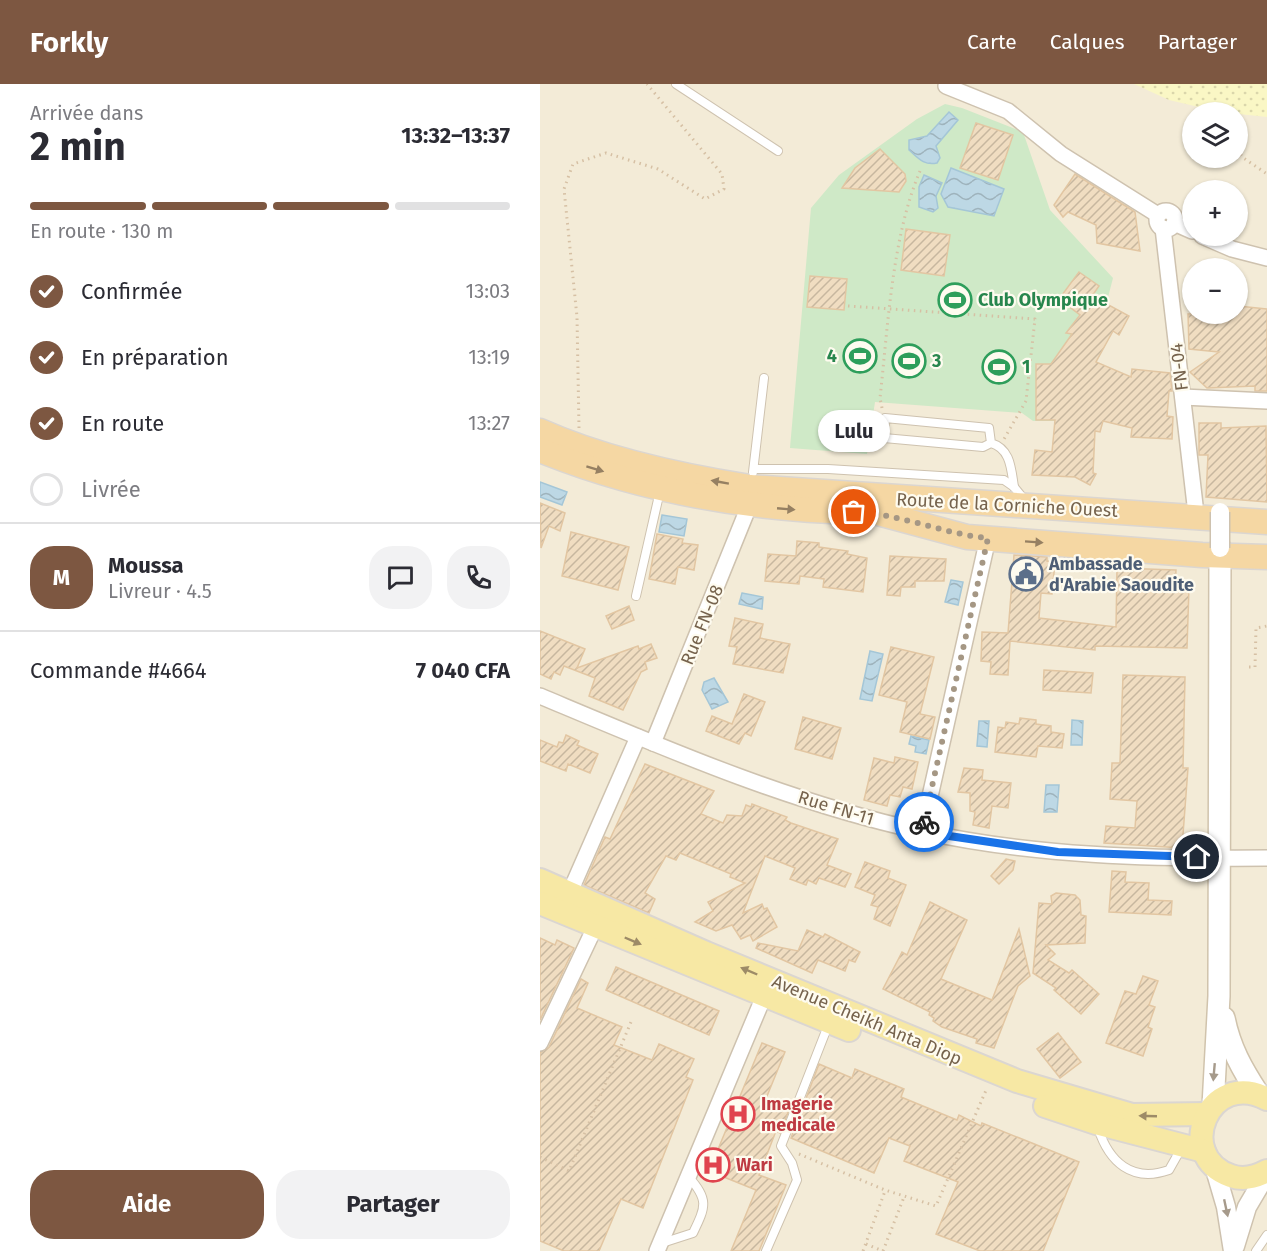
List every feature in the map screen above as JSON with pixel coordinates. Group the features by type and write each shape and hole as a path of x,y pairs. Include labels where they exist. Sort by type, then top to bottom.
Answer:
{"highway":[{"name":"Route de la Corniche Ouest","path":"540,431 591,450 667,471 874,512 1267,539"},
{"name":"Route de la Corniche Ouest","path":"540,450 660,489 751,487 797,492 1267,522"},
{"path":"797,492 810,486 835,484 1019,492 1195,505 1220,509 1267,509"},
{"path":"874,512 931,529 988,538 1267,557"}],"main road":[{"path":"1200,1155 1201,1132 1210,1110 1220,996 1220,552"},
{"name":"Avenue Cheikh Anta Diop","path":"540,880 727,962 1017,1081 1132,1115 1210,1110"},
{"name":"Avenue Cheikh Anta Diop","path":"540,903 988,1086 1200,1155 1235,1177 1247,1178 1267,1172"},
{"path":"1220,996 1228,1041 1239,1065 1263,1097"},
{"path":"1210,1110 1230,1094 1250,1092 1263,1097"}],"street":[{"path":"946,86 1008,111 1061,154 1165,222 1182,228"},
{"name":"FN-04","path":"1165,222 1195,505"},
{"path":"1225,246 1267,258"},
{"path":"1183,397 1267,401"},
{"name":"Rue FN-08","path":"653,743 751,487"},
{"path":"1220,509 1220,552"},
{"path":"922,832 988,538"},
{"name":"Rue FN-11","path":"540,696 756,784 858,816 922,832 1058,852 1267,858"},
{"path":"570,892 638,737"},
{"path":"540,1043 596,925"},
{"path":"659,1247 764,996"},
{"path":"1200,1155 1226,1207 1233,1251 1247,1207 1267,1172"}],"lane":[{"path":"676,84 778,151"},
{"path":"764,378 751,487 828,469 1004,480 1019,492"},
{"path":"995,444 983,447 884,438 885,418 988,428 995,444 1008,455 1019,492"},
{"path":"636,596 660,489"},
{"path":"766,1251 797,1180 792,1163 781,1146 830,1022"},
{"path":"1096,1123 1110,1156 1124,1168 1153,1176 1200,1155"},
{"path":"659,1247 693,1233 704,1210 704,1199 688,1176"},
{"path":"1256,1251 1267,1235"}],"path":[{"path":"579,436 577,317 564,189 573,164 606,153 658,169 705,198 724,189 722,174 647,84"},
{"path":"1248,161 1267,174"},
{"path":"885,418 880,398 890,309 908,201 920,171"},
{"path":"848,306 1035,319 1026,401 995,444"},
{"path":"1249,667 1255,667 1256,628 1267,626"},
{"path":"540,1157 569,1171 631,1022"},
{"path":"781,1146 885,1190 936,1206 988,1086"},
{"path":"863,1251 885,1190"},
{"path":"866,1244 883,1251 904,1197"}],"shaded area":[{"path":"540,84 1267,84 1267,1251 540,1251"}],"sand":[{"path":"1134,84 1267,84 1267,117 1248,115 1248,102 1182,103 1169,100"}],"green space":[{"name":"Club Olympique","path":"945,104 962,108 1023,132 1050,210 1113,278 1076,421 1033,421 1022,413 875,402 867,454 790,448 811,208 839,175 917,119"}],"water":[{"path":"949,112 958,120 936,146 940,158 937,163 922,161 909,150 909,140 927,136"},
{"path":"951,168 1004,189 994,216 948,207 941,194"},
{"path":"924,175 942,183 936,196 938,208 933,212 919,207 919,187"},
{"path":"540,482 567,492 562,505 540,497"},
{"path":"662,515 687,519 684,536 659,532"},
{"path":"951,580 963,582 958,605 945,602"},
{"path":"742,593 763,597 762,609 739,604"},
{"path":"870,651 883,654 872,701 860,699"},
{"path":"714,678 728,702 712,709 702,690 704,682"},
{"path":"1072,720 1083,721 1082,745 1071,745"},
{"path":"979,721 989,721 987,747 977,746"},
{"path":"911,736 929,740 926,754 915,752 916,746 909,744"},
{"path":"1046,785 1059,785 1057,812 1044,812"}],"building":[{"path":"976,123 1013,135 998,180 960,168"},
{"path":"880,149 905,174 906,181 899,192 842,188 855,168"},
{"path":"1075,174 1135,212 1140,251 1097,243 1096,225 1068,212 1063,217 1054,205"},
{"path":"906,229 950,235 944,276 901,270"},
{"path":"1079,272 1099,286 1092,296 1129,316 1119,335 1113,331 1096,362 1131,377 1132,369 1170,373 1172,391 1169,391 1167,416 1173,417 1172,439 1131,437 1132,428 1103,421 1100,432 1095,431 1093,473 1096,474 1090,485 1075,477 1032,475 1035,450 1052,452 1055,420 1036,420 1036,364 1051,364 1072,334 1066,333 1080,315 1059,299"},
{"path":"810,276 847,279 844,310 807,307"},
{"path":"1248,307 1267,309 1267,391 1255,391 1255,386 1207,388 1190,372 1219,352 1189,349 1188,324 1248,324"},
{"path":"1199,423 1221,423 1221,428 1266,426 1267,502 1206,497 1208,455 1199,455"},
{"path":"540,503 565,513 560,531 549,526 541,548"},
{"path":"571,532 629,547 618,590 562,576"},
{"path":"657,534 683,539 682,543 698,545 694,570 678,567 675,584 649,579"},
{"path":"797,541 819,543 819,547 848,551 847,554 867,558 863,592 823,587 824,579 800,576 799,584 765,581 768,554 796,556"},
{"path":"1014,555 1047,557 1047,561 1055,562 1052,594 1041,593 1039,618 1116,627 1117,568 1176,570 1175,588 1189,588 1187,648 1095,646 1095,650 1010,641 1008,675 990,674 991,662 981,661 982,632 1008,633"},
{"path":"890,556 946,559 944,581 915,581 915,587 901,587 900,596 887,595"},
{"path":"629,606 634,620 612,629 606,616"},
{"path":"735,618 763,624 760,638 790,644 783,673 733,664 737,647 729,646"},
{"path":"540,631 585,649 577,668 638,646 639,649 651,644 657,658 645,662 647,669 641,672 623,710 589,696 595,678 564,666 560,675 554,672 551,679 540,674"},
{"path":"891,647 934,657 920,714 935,717 930,739 900,732 907,702 879,695"},
{"path":"1044,670 1093,673 1091,693 1043,690"},
{"path":"1123,675 1185,677 1183,768 1188,768 1182,848 1104,843 1106,826 1135,828 1137,801 1110,799 1112,763 1120,763"},
{"path":"744,694 765,702 751,736 745,733 739,744 706,731 712,716 732,724"},
{"path":"803,717 841,728 832,759 795,749"},
{"path":"1020,718 1036,720 1036,724 1051,726 1051,732 1064,734 1062,748 1038,746 1036,757 995,752 998,727 1005,728 1006,722 1019,724"},
{"path":"566,735 579,741 577,745 598,754 590,773 568,764 566,771 540,761 540,740 557,747 559,742 563,743"},
{"path":"895,757 918,762 912,789 903,787 900,797 890,795 887,806 864,800 874,758 894,763"},
{"path":"645,764 714,791 701,814 723,823 727,815 742,816 746,805 751,807 752,804 787,817 785,820 791,823 838,839 827,865 851,874 845,887 819,878 816,884 808,880 806,885 790,879 795,868 765,856 743,913 762,904 764,909 767,908 777,927 753,941 750,935 741,939 732,925 716,931 695,922 713,911 708,902 745,883 730,877 731,874 680,853 676,860 666,856 645,893 655,899 649,913 584,885 605,837 610,839"},
{"path":"964,768 983,770 982,780 1011,783 1008,808 992,806 989,828 973,825 975,812 970,811 970,793 958,792"},
{"path":"1006,859 1015,861 1013,870 999,884 991,876"},
{"path":"865,862 890,871 888,878 906,885 890,926 874,919 878,907 871,905 875,895 855,887"},
{"path":"1112,871 1126,872 1125,882 1149,883 1148,900 1172,901 1171,915 1109,912"},
{"path":"1056,893 1075,895 1080,900 1081,915 1086,916 1085,943 1046,945 1055,954 1048,960 1069,973 1072,970 1099,994 1081,1014 1054,990 1056,988 1033,973 1039,903 1052,904 1051,896"},
{"path":"930,902 967,920 941,979 992,1000 1019,929 1030,976 1018,986 994,1048 976,1043 977,1039 942,1027 933,1021 934,1018 929,1015 930,1012 883,989 902,952 907,955"},
{"path":"807,930 823,937 825,934 860,952 855,962 849,960 845,971 818,960 812,973 756,948 758,943 798,951"},
{"path":"540,938 555,945 557,940 574,948 540,1020"},
{"path":"616,967 719,1011 709,1035 606,990"},
{"path":"1143,976 1158,981 1149,1005 1155,1007 1148,1027 1152,1029 1143,1056 1106,1043 1125,991 1136,994"},
{"path":"581,979 588,983 577,1008 622,1027 614,1045 652,1060 659,1044 694,1059 686,1077 693,1080 643,1208 621,1199 599,1251 564,1251 540,1241 540,1053 549,1047"},
{"path":"1058,1033 1081,1062 1060,1078 1037,1049"},
{"path":"762,1043 785,1052 765,1101 789,1110 780,1133 776,1131 759,1175 786,1185 759,1251 731,1251 756,1190 709,1171"},
{"path":"819,1064 852,1078 855,1069 904,1089 901,1097 957,1120 959,1115 981,1126 982,1123 1079,1162 1043,1251 980,1251 936,1234 958,1182 904,1161 910,1146 889,1138 874,1173 791,1138"}],"way so far":[{"path":"854,512 874,512 931,529 967,537 988,538 924,822"}],"place":[{"name":"Club Olympique","path":"955,300"},
{"name":"4","path":"860,356"},
{"name":"3","path":"909,361"},
{"name":"1","path":"999,367"},
{"name":"Lulu","path":"854,512"},
{"name":"Ambassade d'Arabie Saoudite","path":"1026,574"},
{"name":"Imagerie medicale","path":"738,1114"},
{"name":"Wari","path":"713,1165"}],"route":[{"path":"924,822 922,832 1058,852 1197,857"}]}
